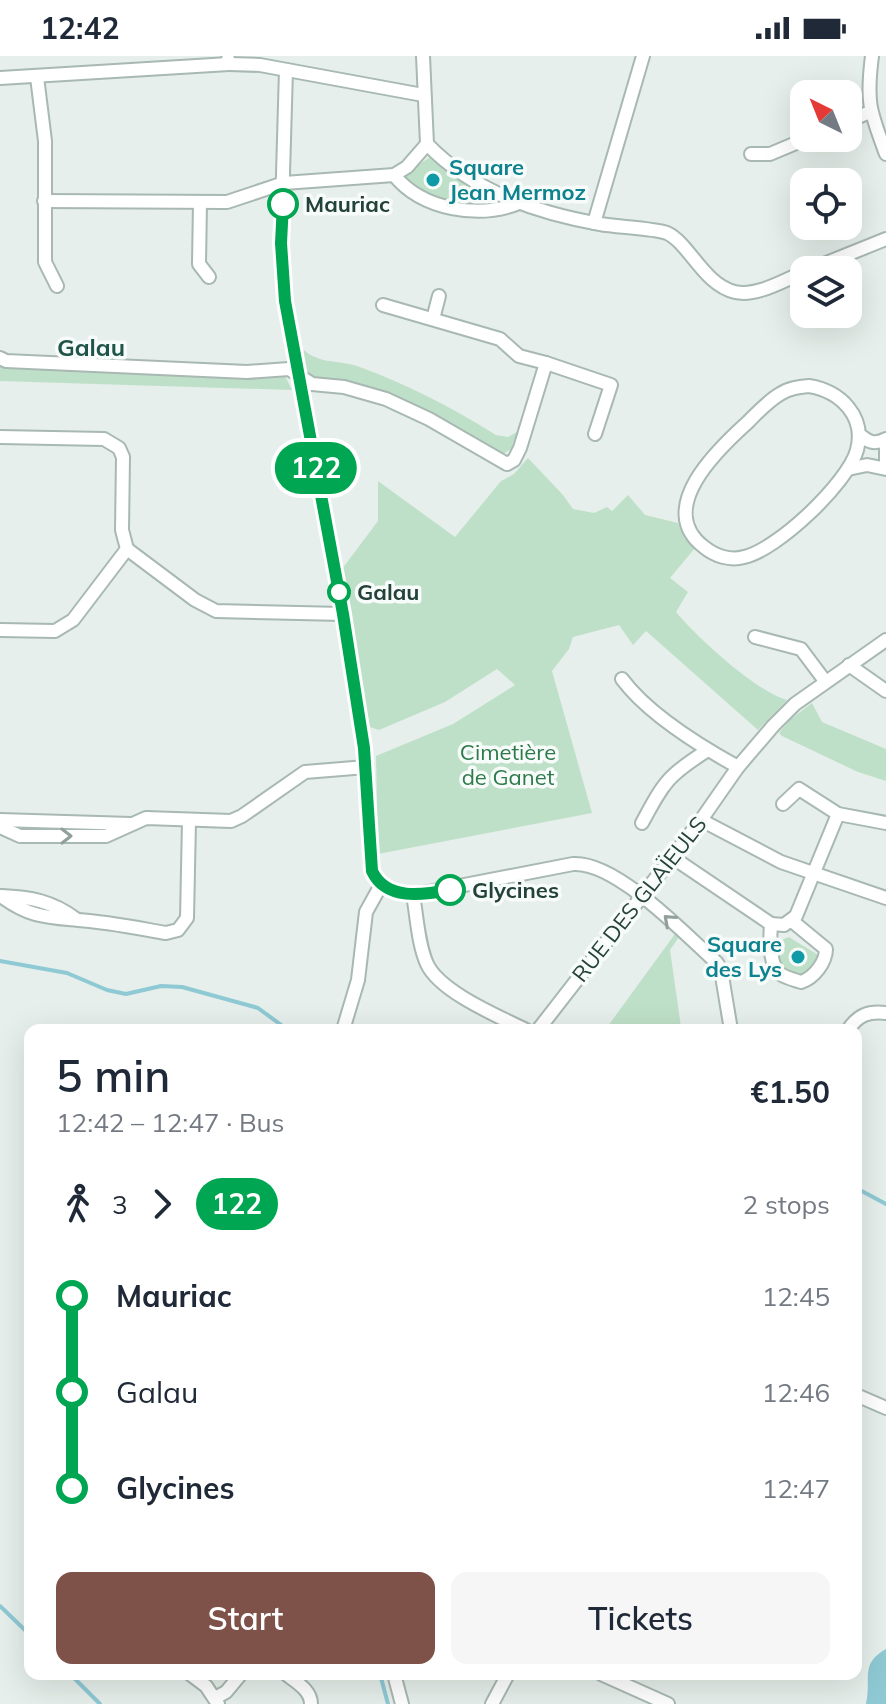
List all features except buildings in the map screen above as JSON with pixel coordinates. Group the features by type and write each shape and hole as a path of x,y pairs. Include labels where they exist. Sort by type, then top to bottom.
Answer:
{"street":[{"path":"44,201 200,203 238,200 284,183 394,175 417,157 427,144 423,56"},
{"path":"594,223 643,56"},
{"path":"872,56 867,94 870,112 886,154"},
{"path":"0,78 228,60 423,95"},
{"path":"286,70 281,243 285,301 343,614 366,767 371,866 378,881 413,895 581,864 596,867 643,896 717,963 721,970 730,1024"},
{"path":"37,77 45,141 45,262 57,286"},
{"path":"862,115 870,112"},
{"path":"427,144 472,181 519,203 594,223 670,235 707,275 736,293 756,291 790,277"},
{"path":"751,154 770,154 790,146"},
{"path":"394,175 403,186 422,198 462,209 498,211 519,203"},
{"path":"200,203 199,264 209,277"},
{"path":"844,256 886,239"},
{"path":"433,319 439,296"},
{"path":"383,305 500,339 519,356 611,385 595,434"},
{"path":"0,358 6,361 247,372 289,369 312,384 344,387 386,399 429,419 507,464 514,460 520,448 546,363"},
{"path":"809,386 824,388 838,395 856,419 859,434 857,449 848,469 813,510 794,528 757,553 742,558 727,558 699,544 691,532 686,517 692,487 715,453 780,393 794,387 809,386"},
{"path":"859,434 867,442 879,443 886,439"},
{"path":"0,437 104,439 112,442 123,457 122,530 127,549 195,600 216,611 343,614"},
{"path":"848,469 867,465 886,467 886,448"},
{"path":"0,630 55,631 62,628 73,620 127,549"},
{"path":"755,637 801,649 825,681"},
{"name":"RUE DES GLAÏEULS","path":"543,1024 701,820 738,767 778,721 825,681 886,640"},
{"path":"849,665 886,691"},
{"path":"622,679 634,695 708,750 738,767"},
{"name":"RUE DES GLAÏEULS","path":"642,823 670,777 708,750"},
{"path":"0,827 20,836 106,836 151,817 231,821 311,770 366,767"},
{"path":"783,804 799,789 838,814 886,823"},
{"path":"672,857 771,924 784,925 792,921 838,814"},
{"path":"0,820 131,824"},
{"path":"701,820 781,862 886,898"},
{"path":"1,896 23,896 44,901 76,919 166,933 178,930 187,918 189,821"},
{"path":"345,1024 358,980 366,912 378,881"},
{"path":"413,895 424,956 433,974 487,1011 514,1024"},
{"path":"771,924 769,939 777,971 801,982 812,977 826,949 792,921"},
{"path":"852,1024 867,1013 886,1013"},
{"path":"862,1398 886,1408"},
{"path":"198,1680 216,1701 236,1680"},
{"path":"293,1680 311,1697 311,1704"},
{"path":"396,1680 402,1704"},
{"path":"492,1704 505,1680"},
{"path":"614,1680 668,1704"}],"green space":[{"name":"Square Jean Mermoz","path":"430,157 471,187 507,200 501,207 476,205 451,201 416,189 406,182 405,177"},
{"path":"304,350 316,358 357,366 393,380 496,435 508,437 517,432 511,449 500,456 468,435 312,376 302,366"},
{"path":"0,365 280,375 285,376 292,390 0,381"},
{"name":"Cimetière de Ganet","path":"528,458 573,509 594,513 607,507 612,511 628,495 645,515 678,523 685,539 695,548 670,578 688,592 676,612 698,636 743,675 787,700 758,730 646,631 633,645 619,625 573,637 569,649 552,671 592,813 378,854 376,756 453,724 515,685 497,669 445,702 379,730 370,727 342,569 378,521 378,481 455,537 501,481 514,474"},
{"path":"812,703 822,722 886,749 886,781 858,772 779,733"},
{"path":"675,934 679,937 670,950 681,1024 609,1024"},
{"name":"Square des Lys","path":"789,937 818,955 811,973 802,977 785,972 779,962 779,941"}],"water":[{"path":"886,1649 886,1704 866,1704 869,1666"}],"waterway":[{"path":"0,961 67,973 107,990 126,994 161,986 182,987 258,1008 280,1024"},
{"path":"862,1191 886,1204"},
{"path":"0,1606 24,1629"},
{"path":"76,1680 100,1704"},
{"path":"382,1680 388,1704"}],"bus line":[{"name":"122","path":"283,204 281,243 285,301 343,614 364,748 372,871 381,885 399,892 413,895 450,890"}],"place":[{"name":"Square Jean Mermoz","path":"433,180"},
{"name":"Mauriac","path":"283,204"},
{"name":"Galau","path":"339,592"},
{"name":"Glycines","path":"450,890"},
{"name":"Square des Lys","path":"798,957"}],"district":[{"name":"Galau","path":"91,348"}]}
